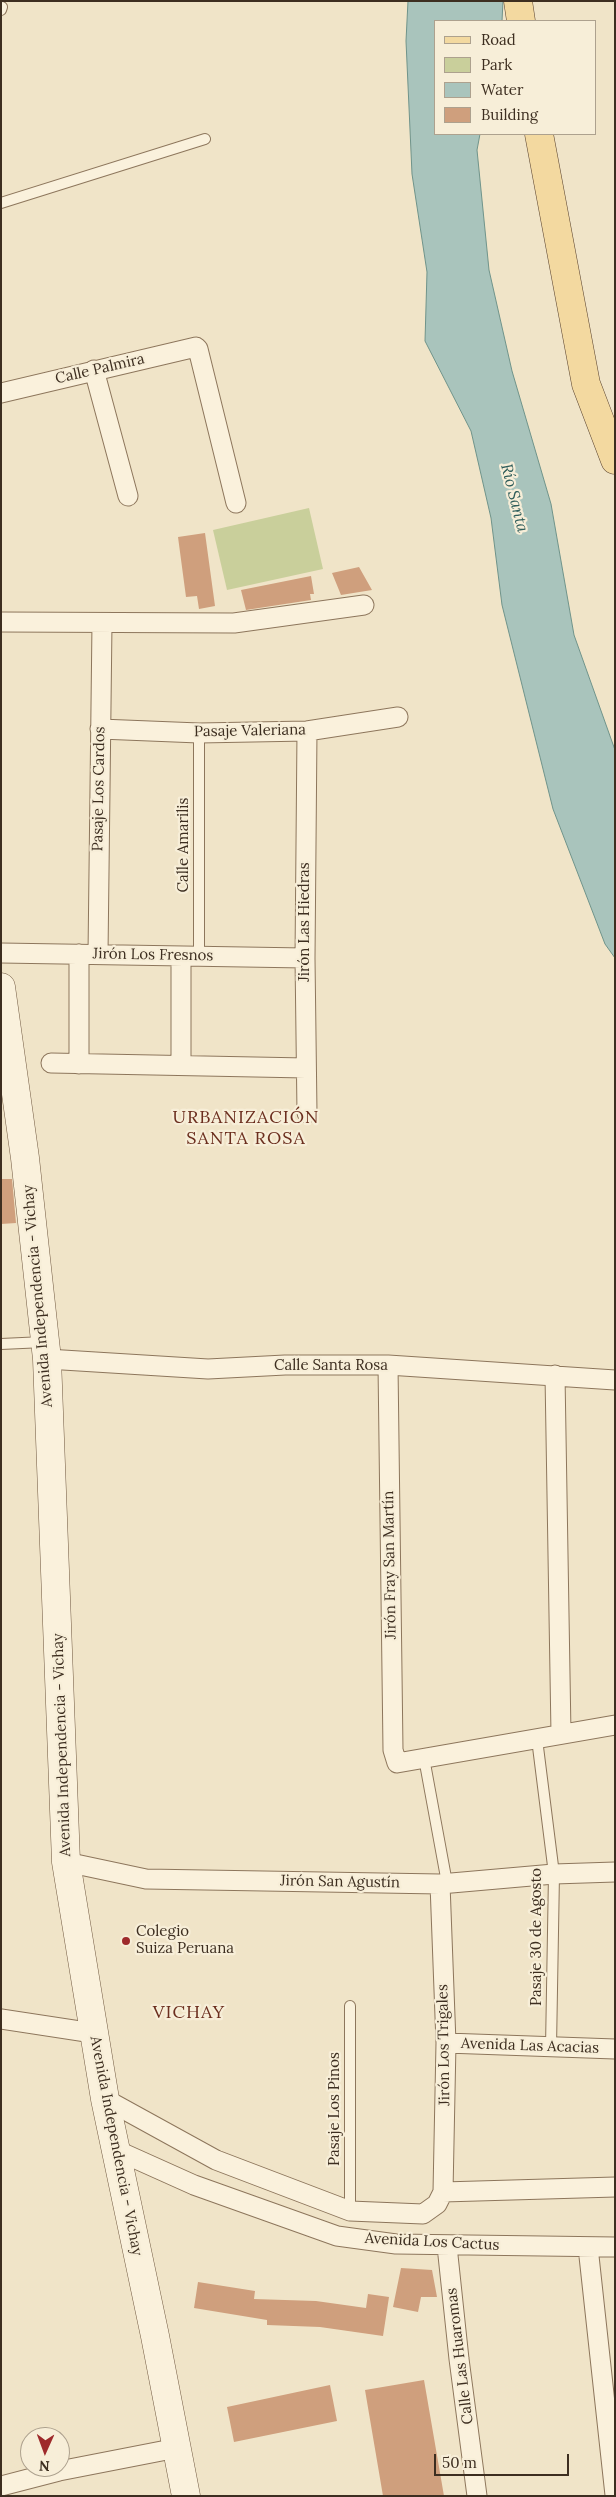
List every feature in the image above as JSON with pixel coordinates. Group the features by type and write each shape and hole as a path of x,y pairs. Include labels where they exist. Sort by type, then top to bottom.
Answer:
{"main road":[{"path":"518,1 521,20"},
{"path":"538,135 586,384 615,460"},
{"name":"Avenida Independencia - Vichay","path":"1,987 25,1158 46,1351 66,1862 105,2099 186,2496"}],"street":[{"name":"Calle Palmira","path":"1,393 192,347 198,349 236,502"},
{"path":"94,370 128,496"},
{"path":"1,622 234,623 364,605"},
{"name":"Pasaje Los Cardos","path":"98,954 102,623"},
{"name":"Pasaje Valeriana","path":"100,729 199,733 307,731 398,717"},
{"name":"Jirón Las Hiedras","path":"307,731 305,958 307,1114"},
{"name":"Jirón Los Fresnos","path":"1,953 305,958"},
{"path":"79,954 79,1064"},
{"path":"181,1065 190,956"},
{"path":"51,1063 306,1068"},
{"name":"Calle Santa Rosa","path":"46,1351 208,1369 285,1365 388,1365 615,1380"},
{"name":"Jirón Fray San Martín","path":"388,1365 393,1750 397,1763 424,1758"},
{"path":"555,1375 560,1734"},
{"path":"424,1758 615,1725"},
{"name":"Jirón San Agustín","path":"66,1862 146,1879 443,1884 554,1874 615,1872"},
{"name":"Jirón Los Trigales","path":"440,2198 446,2043 443,1884"},
{"path":"1,2019 94,2033"},
{"name":"Avenida Las Acacias","path":"446,2043 615,2049"},
{"path":"105,2099 216,2160 350,2211 423,2214 440,2198 615,2187"},
{"name":"Avenida Los Cactus","path":"116,2150 194,2185 338,2236 396,2244 615,2247"},
{"name":"Calle Las Huaromas","path":"447,2246 459,2359 477,2496"},
{"path":"588,2247 610,2412 615,2495"},
{"path":"1,2486 59,2471 177,2448"}],"lane":[{"path":"1,203 206,139"},
{"name":"Calle Amarilis","path":"190,956 199,733"},
{"path":"1,1344 46,1351"},
{"name":"Pasaje 30 de Agosto","path":"537,1739 554,1874 551,2047"},
{"path":"424,1758 443,1884"},
{"name":"Pasaje Los Pinos","path":"350,2006 350,2211"}],"green space":[{"path":"309,508 323,569 227,590 213,530"}],"water":[{"name":"Río Santa","path":"408,1 503,1 502,20 434,20 434,135 480,135 477,150 489,270 512,371 551,504 574,635 615,750 615,958 605,944 553,809 502,605 491,518 471,431 425,341 427,272 412,174 406,41"}],"building":[{"path":"205,533 215,606 199,609 197,596 186,597 178,537"},
{"path":"359,567 372,590 341,595 332,573"},
{"path":"311,576 314,594 310,594 311,600 246,610 241,590"},
{"path":"1,1179 12,1179 16,1223 1,1224"},
{"path":"401,2268 432,2270 437,2297 421,2297 418,2312 393,2307"},
{"path":"198,2282 255,2291 254,2299 316,2301 366,2308 368,2294 389,2297 383,2336 320,2327 267,2325 267,2320 194,2308"},
{"path":"424,2380 444,2496 383,2496 365,2390"},
{"path":"330,2385 337,2421 234,2442 227,2407"}],"place":[{"name":"Colegio Suiza Peruana","path":"126,1941"}],"district":[{"name":"URBANIZACIÓN SANTA ROSA","path":"246,1128"},
{"name":"VICHAY","path":"189,2013"}]}
